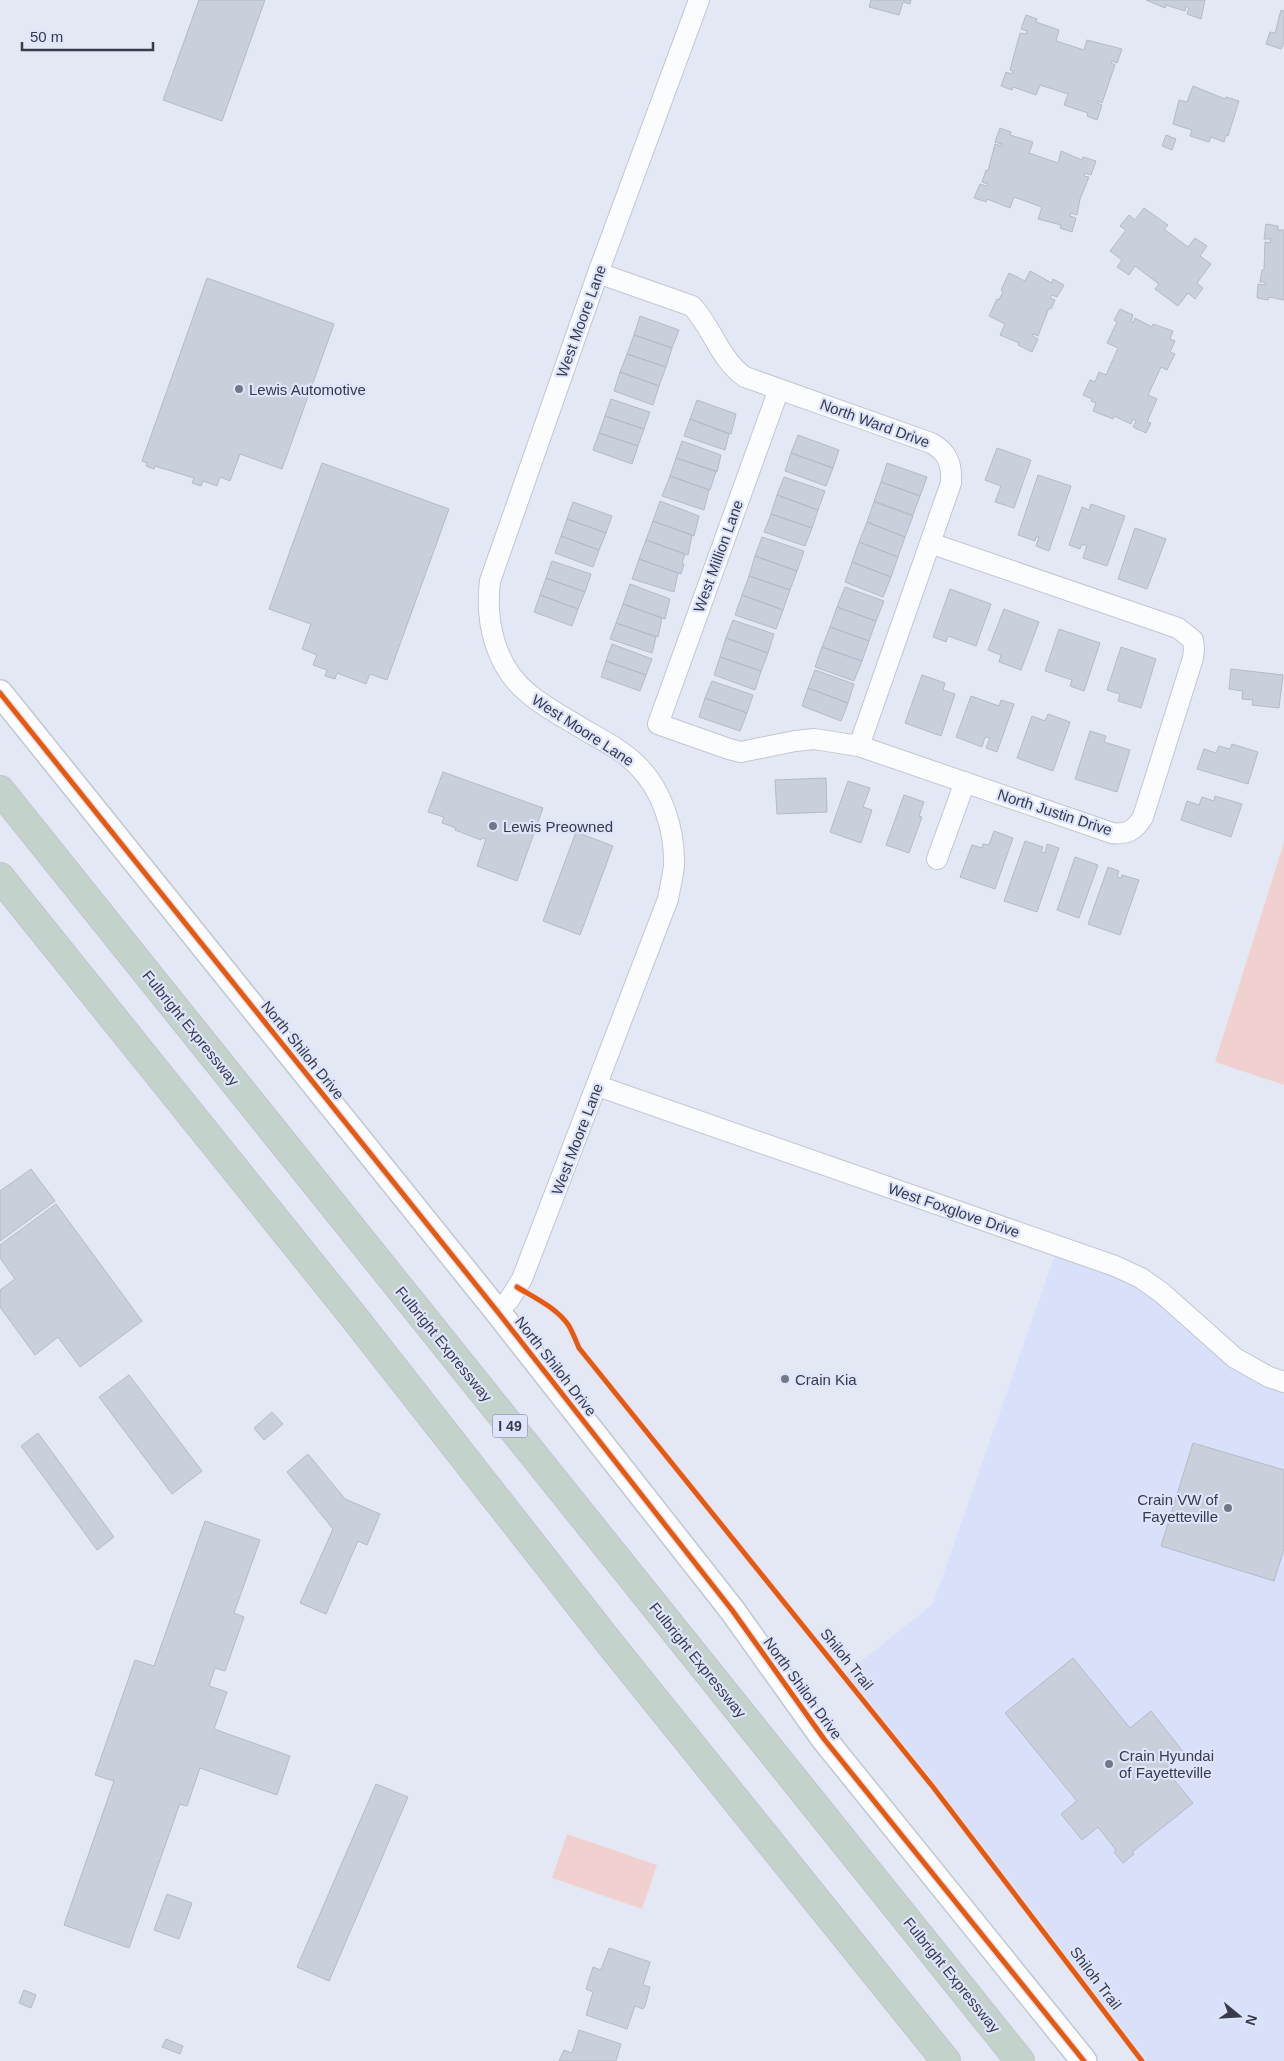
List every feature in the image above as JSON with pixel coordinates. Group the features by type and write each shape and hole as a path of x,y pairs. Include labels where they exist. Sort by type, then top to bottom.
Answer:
{"highway":[{"name":"Fulbright Expressway","path":"0,790 1020,2061"},
{"path":"0,877 354,1316 617,1653 946,2061"}],"street":[{"name":"West Moore Lane","path":"497,1311 509,1300 522,1279 598,1086 668,899 674,866 671,834 664,806 652,784 638,766 621,752 527,693 511,675 499,654 491,628 488,602 490,580 598,273 699,0"},
{"name":"North Ward Drive","path":"598,273 692,306 700,315 731,365 745,377 940,447 947,455 952,468 951,483 859,746"},
{"name":"West Million Lane","path":"658,724 779,389"},
{"name":"North Justin Drive","path":"658,724 741,752 795,740 814,739 859,746 1112,833 1122,834 1130,832 1143,817 1193,658 1192,640 1178,628 930,543"},
{"name":"North Shiloh Drive","path":"0,693 497,1311 732,1610 824,1739 1084,2061"},
{"path":"937,859 965,782"},
{"name":"West Foxglove Drive","path":"598,1086 1115,1266 1141,1278 1162,1293 1235,1358 1269,1377 1284,1382"}],"shaded area":[{"path":"1284,842 1284,1085 1215,1062"},
{"path":"1058,1246 1115,1266 1284,1382 1284,2061 1142,2061 1041,1926 844,1675 933,1604"},
{"path":"567,1834 657,1865 642,1909 552,1878"}],"building":[{"path":"199,0 265,0 222,121 163,100"},
{"path":"871,0 911,0 910,4 903,2 899,15 869,7"},
{"path":"1146,0 1205,0 1201,19 1187,14 1189,8 1186,6 1185,11 1166,5 1165,8"},
{"path":"1281,10 1284,11 1284,42 1281,49 1266,44 1270,32 1275,33"},
{"path":"1026,15 1037,19 1036,22 1059,30 1056,41 1084,50 1087,40 1122,49 1117,63 1112,61 1111,63 1115,65 1102,103 1098,101 1097,103 1102,105 1097,120 1087,116 1088,113 1064,105 1068,94 1040,85 1036,95 1013,87 1012,90 1001,86 1006,72 1012,74 1013,71 1010,70 1020,33 1026,34 1027,31 1021,29"},
{"path":"1193,86 1225,99 1226,97 1239,101 1228,136 1226,135 1224,142 1211,137 1209,142 1190,136 1192,130 1173,124 1179,100 1187,102"},
{"path":"1000,128 1011,132 1010,135 1033,142 1029,153 1058,163 1061,151 1082,160 1083,157 1096,161 1091,175 1085,173 1084,176 1089,177 1080,199 1077,215 1071,213 1070,216 1076,218 1072,232 1060,228 1061,225 1038,219 1042,207 1014,197 1010,208 987,199 986,202 974,198 980,184 986,186 988,184 982,182 986,170 988,171 995,144 1001,146 1002,144 995,142"},
{"path":"1166,135 1176,139 1172,150 1162,146"},
{"path":"1144,208 1168,225 1164,229 1188,247 1195,238 1207,246 1200,256 1211,264 1197,283 1203,288 1195,299 1188,293 1178,306 1155,289 1159,284 1135,266 1129,275 1117,267 1122,260 1110,251 1126,230 1120,226 1129,215 1135,220"},
{"path":"1266,224 1278,226 1278,230 1284,230 1284,300 1269,297 1268,300 1257,298 1258,284 1265,285 1265,282 1260,282 1262,270 1264,270 1265,242 1270,243 1271,239 1264,239"},
{"path":"1030,271 1052,283 1053,279 1064,285 1057,297 1052,295 1050,298 1055,300 1051,309 1049,308 1038,336 1033,334 1032,336 1038,339 1032,352 1018,345 1019,343 1000,335 1005,324 989,316 997,299 999,300 1003,292 1001,290 1009,273 1025,281"},
{"name":"Lewis Automotive","path":"207,278 334,324 282,469 240,454 230,481 220,477 217,486 203,481 201,486 192,483 194,478 155,466 154,469 146,466 147,463 142,461"},
{"path":"1120,309 1133,315 1131,321 1133,323 1135,318 1152,327 1153,324 1173,331 1170,339 1175,341 1170,352 1175,354 1167,370 1161,367 1148,395 1157,399 1147,422 1151,423 1146,433 1133,427 1136,421 1133,419 1131,424 1114,416 1113,419 1093,411 1096,403 1083,395 1090,380 1095,382 1099,372 1106,375 1118,348 1107,343 1117,322 1114,320"},
{"path":"640,316 679,330 672,348 634,335"},
{"path":"634,335 672,348 666,367 627,354"},
{"path":"627,354 666,367 659,386 620,372"},
{"path":"620,372 659,386 653,405 614,391"},
{"path":"611,399 650,412 644,429 605,416"},
{"path":"697,400 736,414 731,434 690,419"},
{"path":"605,416 644,429 638,446 599,433"},
{"path":"690,419 729,434 725,450 684,436"},
{"path":"599,433 638,446 632,464 593,450"},
{"path":"798,435 839,450 833,468 791,453"},
{"path":"682,441 721,455 717,472 676,458"},
{"path":"997,448 1031,460 1014,508 995,502 1001,486 985,480"},
{"path":"791,453 833,468 826,486 785,471"},
{"path":"676,458 716,471 710,490 670,476"},
{"path":"322,463 449,509 387,680 370,674 366,684 337,673 335,679 325,676 327,670 313,665 317,655 302,649 311,624 269,609"},
{"path":"887,463 927,477 920,496 881,482"},
{"path":"1038,475 1071,486 1049,551 1036,546 1039,537 1036,537 1035,541 1018,535"},
{"path":"670,476 709,490 704,510 662,496"},
{"path":"784,477 825,491 818,510 777,495"},
{"path":"881,482 920,496 913,515 874,501"},
{"path":"777,495 818,510 812,528 771,514"},
{"path":"660,501 699,516 694,536 653,521"},
{"path":"573,502 612,516 606,533 567,519"},
{"path":"874,502 913,516 905,537 867,522"},
{"path":"1091,504 1125,516 1107,566 1083,558 1087,545 1081,545 1080,549 1069,545 1082,507 1089,510"},
{"path":"771,514 812,528 805,546 764,532"},
{"path":"567,519 606,533 599,550 561,536"},
{"path":"653,521 692,535 688,555 646,540"},
{"path":"867,522 905,537 898,557 859,542"},
{"path":"1135,528 1166,539 1147,589 1118,579"},
{"path":"561,536 599,550 593,567 555,553"},
{"path":"762,537 804,551 797,571 755,556"},
{"path":"646,540 685,554 681,574 639,559"},
{"path":"859,542 898,557 891,577 852,562"},
{"path":"755,556 797,571 790,590 749,576"},
{"path":"639,559 678,573 674,592 632,579"},
{"path":"552,561 591,574 585,592 546,578"},
{"path":"852,562 891,577 883,597 845,582"},
{"path":"749,576 790,590 783,610 742,595"},
{"path":"546,578 585,592 578,609 540,595"},
{"path":"630,584 670,599 665,619 623,604"},
{"path":"845,587 884,601 876,621 837,607"},
{"path":"950,589 991,604 976,646 948,636 946,642 933,637"},
{"path":"540,595 578,609 572,626 534,612"},
{"path":"742,595 783,610 776,629 735,615"},
{"path":"623,604 662,618 658,637 616,623"},
{"path":"837,607 876,621 869,641 830,627"},
{"path":"1004,609 1039,622 1021,670 999,662 1001,655 988,650"},
{"path":"733,620 774,634 768,653 726,638"},
{"path":"616,623 656,637 652,653 610,639"},
{"path":"830,627 869,641 862,661 822,647"},
{"path":"1059,629 1100,643 1084,691 1070,686 1072,680 1045,671"},
{"path":"726,638 768,653 761,671 720,657"},
{"path":"612,644 652,659 646,675 606,661"},
{"path":"822,647 862,661 854,681 815,667"},
{"path":"1121,647 1156,659 1141,708 1118,701 1120,694 1107,690"},
{"path":"720,657 761,671 755,690 714,675"},
{"path":"606,661 646,675 640,691 601,677"},
{"path":"1231,669 1283,675 1279,708 1252,705 1253,700 1242,699 1243,691 1229,689"},
{"path":"815,670 854,684 848,703 808,688"},
{"path":"922,675 945,683 943,690 955,694 941,736 905,723"},
{"path":"712,681 753,695 747,713 705,698"},
{"path":"808,688 848,703 841,721 802,706"},
{"path":"971,696 999,706 1001,700 1014,704 997,752 986,748 990,738 985,737 982,747 956,737"},
{"path":"705,698 747,713 740,731 699,717"},
{"path":"1048,714 1070,722 1053,771 1017,758 1032,716 1045,721"},
{"path":"1090,731 1106,736 1104,742 1130,750 1117,792 1075,779"},
{"path":"1232,744 1258,752 1248,784 1197,769 1204,749 1216,753 1219,746 1230,749"},
{"name":"Lewis Preowned","path":"443,772 543,808 517,881 477,866 486,839 482,838 481,840 455,830 456,828 442,823 444,817 428,812"},
{"path":"826,778 827,812 777,814 775,780"},
{"path":"848,781 870,788 863,807 872,810 861,843 830,832"},
{"path":"904,795 924,802 919,816 922,817 909,853 886,845"},
{"path":"1215,796 1242,804 1231,837 1181,820 1187,801 1199,805 1202,797 1214,801"},
{"path":"994,831 1013,838 995,889 960,877 972,845 982,848 983,844 989,845"},
{"path":"576,832 613,846 580,935 543,921"},
{"path":"1025,841 1043,847 1041,852 1045,853 1047,844 1059,848 1037,912 1004,901"},
{"path":"1075,857 1098,865 1079,918 1057,910"},
{"path":"1108,867 1119,871 1117,877 1121,878 1122,875 1139,880 1120,935 1088,924"},
{"path":"31,1169 55,1201 0,1241 0,1191"},
{"path":"56,1204 142,1321 80,1367 58,1337 35,1355 0,1307 0,1290 15,1279 0,1258 0,1245"},
{"path":"129,1375 202,1471 172,1494 99,1397"},
{"path":"272,1412 283,1424 264,1440 254,1428"},
{"path":"38,1433 114,1537 97,1550 21,1446"},
{"name":"Crain VW of Fayetteville","path":"1193,1443 1284,1470 1284,1549 1274,1581 1161,1546"},
{"path":"308,1454 345,1499 380,1514 367,1545 358,1541 326,1614 300,1603 333,1529 287,1472"},
{"path":"205,1521 260,1540 234,1613 244,1617 225,1671 215,1668 209,1686 227,1692 214,1729 290,1756 277,1795 200,1768 187,1806 180,1804 179,1806 129,1948 64,1925 114,1781 95,1775 135,1660 154,1666"},
{"name":"Crain Hyundai of Fayetteville","path":"1073,1658 1130,1728 1151,1711 1184,1753 1165,1769 1193,1803 1132,1852 1134,1854 1123,1863 1114,1852 1116,1850 1098,1827 1082,1840 1061,1814 1077,1801 1005,1713"},
{"path":"376,1784 408,1797 329,1981 297,1967"},
{"path":"167,1894 192,1903 179,1939 154,1930"},
{"path":"609,1948 650,1962 643,1985 650,1987 645,2006 643,2009 635,2006 627,2029 586,2015 593,1992 586,1989 593,1967 601,1970"},
{"path":"24,1990 36,1995 31,2008 19,2003"},
{"path":"579,2030 621,2044 616,2061 559,2061 564,2050 572,2053"},
{"path":"166,2039 183,2046 180,2054 162,2047"}],"cycle path":[{"path":"0,693 497,1311 732,1610 824,1739 1084,2061"},
{"name":"Shiloh Trail","path":"517,1287 545,1304 564,1320 579,1348 933,1787 1142,2061"}],"place":[{"name":"Lewis Automotive","path":"239,389"},
{"name":"Lewis Preowned","path":"493,826"},
{"name":"Crain Kia","path":"785,1379"},
{"name":"Crain VW of Fayetteville","path":"1228,1508"},
{"name":"Crain Hyundai of Fayetteville","path":"1109,1764"}]}
